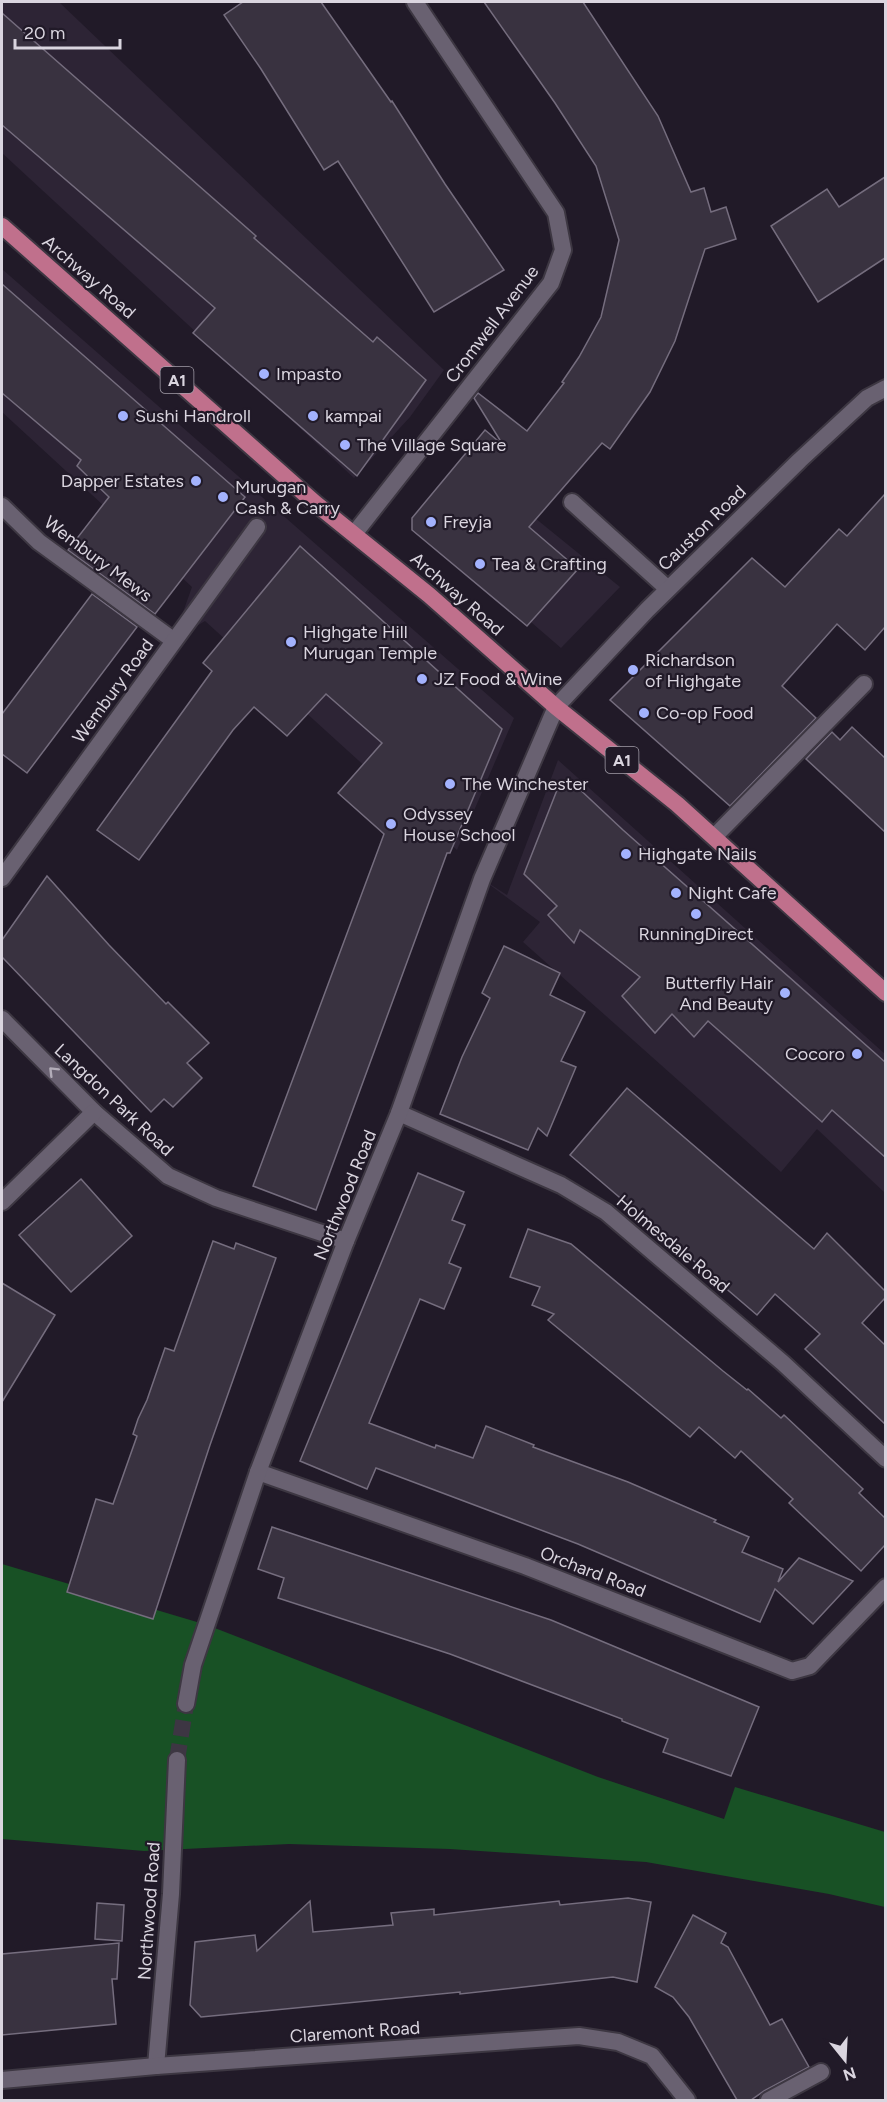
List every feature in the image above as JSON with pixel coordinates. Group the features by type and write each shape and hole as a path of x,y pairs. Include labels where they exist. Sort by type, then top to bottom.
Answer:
{"highway":[{"name":"Archway Road","path":"2,226 315,503 429,595 556,707 677,804 885,993"}],"street":[{"name":"Cromwell Avenue","path":"354,534 551,283 563,250 556,213 415,2"},
{"name":"Causton Road","path":"556,707 668,589 800,460 867,398 885,388"},
{"path":"572,502 668,589"},
{"name":"Wembury Mews","path":"2,506 39,542 174,640"},
{"name":"Wembury Road","path":"2,878 257,527"},
{"path":"714,837 864,684"},
{"name":"Northwood Road","path":"186,1704 193,1665 258,1472 346,1241 399,1113 482,879 556,707"},
{"name":"Langdon Park Road","path":"2,1019 94,1112 168,1176 216,1198 346,1241"},
{"path":"2,1202 94,1112"},
{"name":"Holmesdale Road","path":"399,1113 561,1185 606,1212 783,1363 885,1459"},
{"name":"Orchard Road","path":"258,1472 525,1566 792,1671 810,1666 885,1587"},
{"name":"Northwood Road","path":"156,2066 171,1894 177,1760"},
{"name":"Claremont Road","path":"2,2080 156,2066 579,2036 618,2042 652,2056 687,2100"},
{"path":"769,2100 821,2072"}],"shaded area":[{"path":"2,2 59,2 444,370 410,417 354,478 2,153"},
{"path":"2,269 514,718 457,850 205,621 173,640 192,587 2,412"},
{"path":"466,462 620,587 561,648 416,523"},
{"path":"558,760 885,1054 885,1193 817,1129 781,1172 523,942 540,922 482,879 507,895"}],"green space":[{"path":"2,1564 207,1625 598,1777 724,1819 735,1787 885,1832 885,1907 829,1894 646,1862 450,1849 289,1844 144,1851 2,1839"}],"building":[{"path":"243,2 321,2 392,101 504,270 434,312 338,161 324,170 261,69 224,15"},
{"path":"484,2 583,2 658,116 691,192 704,188 711,212 726,207 736,239 705,249 675,341 650,392 610,449 602,443 529,527 578,569 527,626 412,530 412,518 485,430 503,445 474,398 478,393 527,431 564,383 562,382 601,317 619,240 596,166"},
{"path":"2,13 373,342 377,337 426,380 357,476 193,333 215,308 2,125"},
{"path":"885,177 885,258 818,302 771,226 827,189 839,207"},
{"path":"2,284 245,497 155,614 68,550 109,497 77,466 81,460 2,393"},
{"path":"885,494 885,627 865,650 837,624 782,686 816,718 730,806 610,700 752,558 785,587 839,529 847,536"},
{"path":"300,546 502,729 450,853 447,853 316,1210 253,1186 384,834 338,793 382,743 326,694 287,736 254,707 233,730 139,860 97,830 212,671 203,663"},
{"path":"92,594 137,627 27,773 2,754 2,714"},
{"path":"852,727 885,758 885,832 806,759 832,732 840,740"},
{"path":"574,784 885,1062 885,1157 832,1110 822,1122 708,1021 694,1037 672,1014 655,1033 622,996 640,977 580,930 574,943 548,915 557,906 524,874 559,785"},
{"path":"47,876 166,1004 168,1002 209,1043 187,1063 202,1078 173,1107 164,1099 151,1112 2,957 2,940"},
{"path":"504,946 560,973 550,995 585,1012 561,1061 576,1067 547,1136 538,1128 528,1150 440,1114 462,1057 490,998 482,993"},
{"path":"627,1088 814,1249 827,1233 885,1291 885,1298 862,1323 885,1345 885,1424 805,1349 820,1334 775,1294 757,1315 570,1155"},
{"path":"418,1173 464,1192 452,1220 465,1225 449,1263 461,1268 444,1309 420,1299 369,1423 435,1448 436,1445 473,1458 486,1426 534,1445 533,1447 628,1482 716,1520 714,1522 749,1537 742,1552 783,1569 778,1582 799,1558 853,1581 813,1624 775,1589 760,1622 578,1544 376,1468 367,1489 300,1461"},
{"path":"81,1179 132,1236 71,1292 19,1235"},
{"path":"528,1229 571,1244 781,1418 784,1415 863,1489 859,1493 885,1518 885,1545 861,1571 789,1503 793,1499 741,1451 735,1458 699,1427 690,1437 548,1320 554,1314 532,1305 540,1287 510,1277"},
{"path":"213,1241 234,1249 236,1243 276,1258 210,1445 153,1619 67,1592 96,1499 113,1504 137,1436 133,1434 138,1419 165,1348 174,1351"},
{"path":"2,1283 55,1315 2,1402"},
{"path":"272,1527 551,1620 759,1707 731,1776 663,1752 668,1739 622,1721 622,1719 450,1654 278,1598 284,1578 258,1569"},
{"path":"628,1898 651,1902 637,1982 613,1977 460,1994 460,1992 201,2017 190,2005 195,1942 255,1935 257,1951 310,1901 313,1932 393,1925 391,1913 434,1909 434,1915 559,1901 560,1905"},
{"path":"97,1903 124,1905 122,1941 95,1939"},
{"path":"693,1915 726,1933 721,1943 728,1947 770,2025 782,2019 809,2067 751,2100 737,2100 689,2017 673,1997 655,1987"},
{"path":"119,1943 117,1979 112,1979 116,2024 2,2035 2,1954"}],"tunnel":[{"path":"177,1760 186,1704"}],"place":[{"name":"Impasto","path":"264,374"},
{"name":"Sushi Handroll","path":"123,416"},
{"name":"kampai","path":"313,416"},
{"name":"The Village Square","path":"345,445"},
{"name":"Dapper Estates","path":"196,481"},
{"name":"Murugan Cash & Carry","path":"223,497"},
{"name":"Freyja","path":"431,522"},
{"name":"Tea & Crafting","path":"480,564"},
{"name":"Highgate Hill Murugan Temple","path":"291,642"},
{"name":"Richardson of Highgate","path":"633,670"},
{"name":"JZ Food & Wine","path":"422,679"},
{"name":"Co-op Food","path":"644,713"},
{"name":"The Winchester","path":"450,784"},
{"name":"Odyssey House School","path":"391,824"},
{"name":"Highgate Nails","path":"626,854"},
{"name":"Night Cafe","path":"676,893"},
{"name":"RunningDirect","path":"696,914"},
{"name":"Butterfly Hair And Beauty","path":"785,993"},
{"name":"Cocoro","path":"857,1054"}]}
